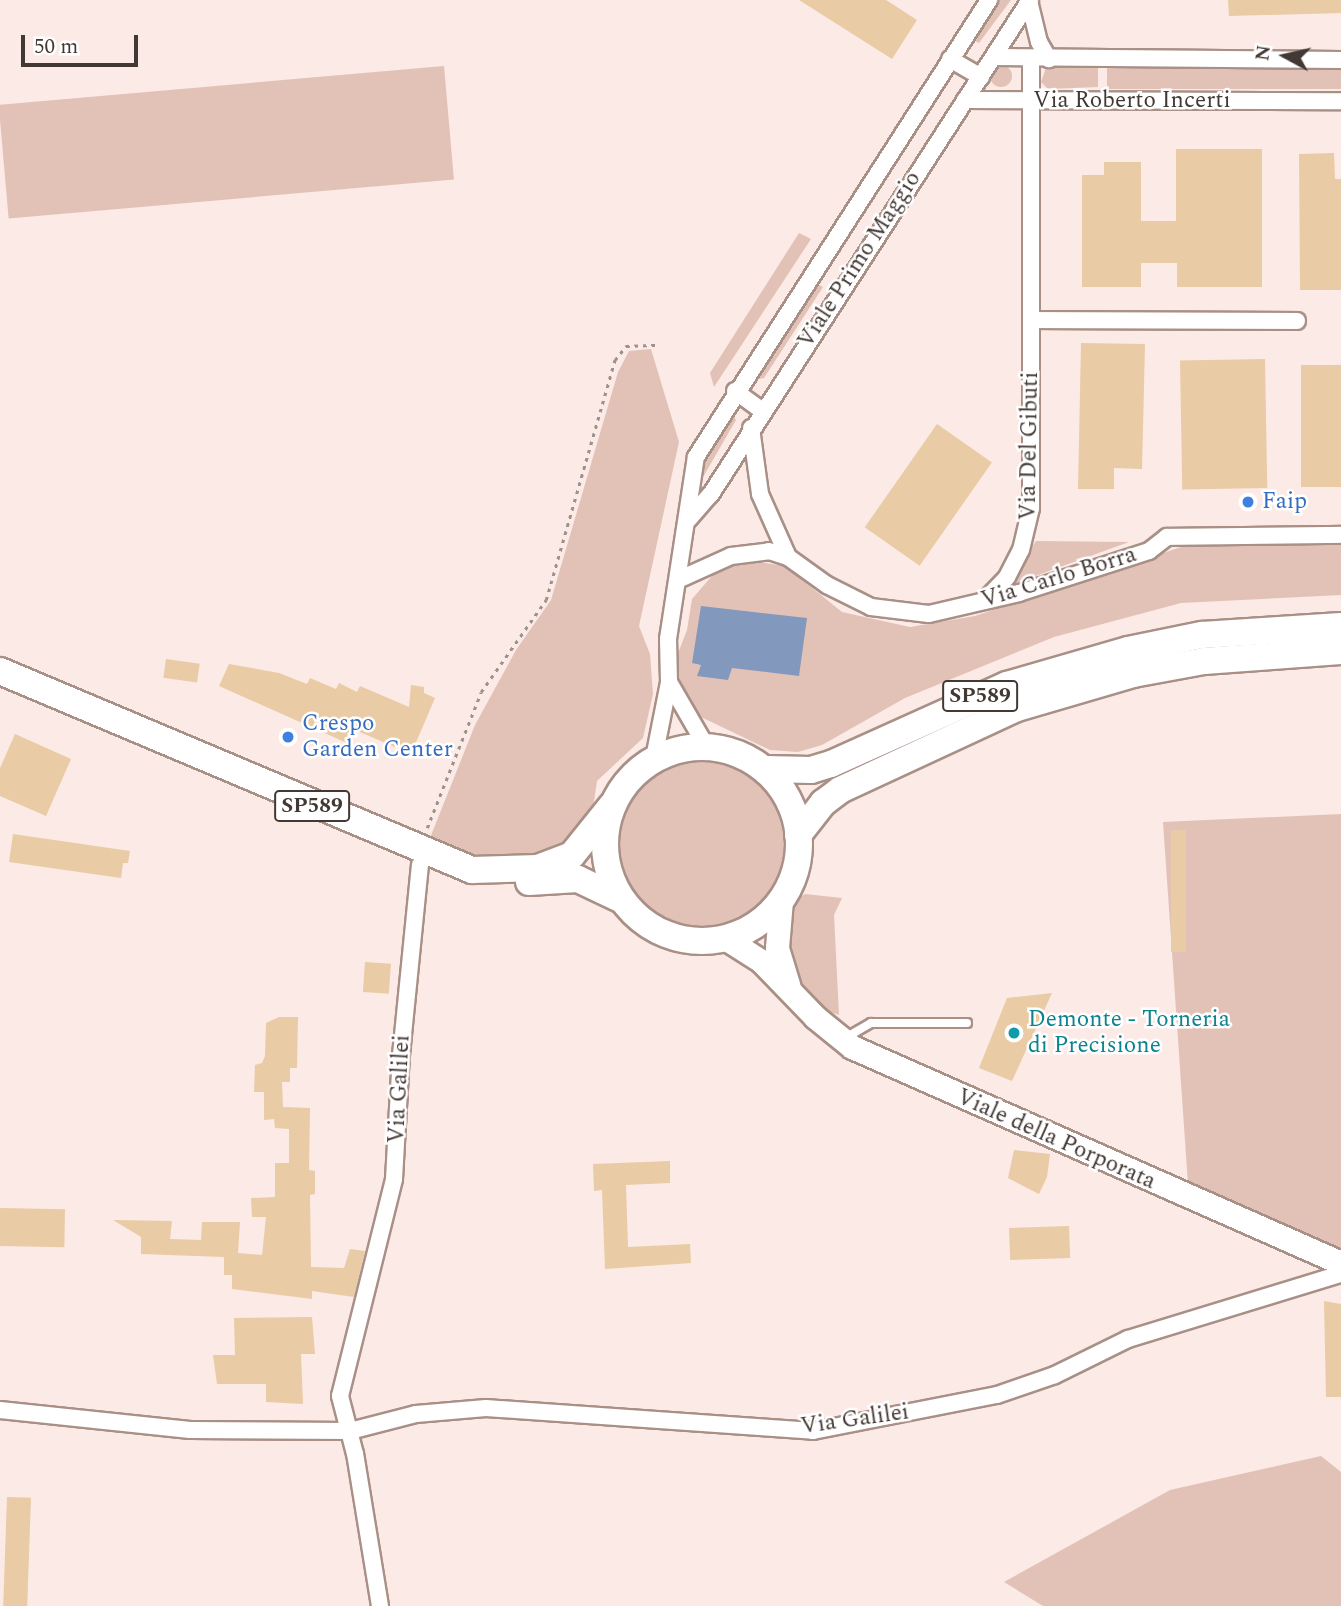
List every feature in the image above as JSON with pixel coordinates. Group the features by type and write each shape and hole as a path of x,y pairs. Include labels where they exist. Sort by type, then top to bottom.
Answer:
{"main road":[{"name":"SP589","path":"765,769 811,770 831,764 1007,685 1128,650 1229,632 1341,626"},
{"name":"SP589","path":"798,835 823,803 840,790 1017,708 1122,677 1204,661 1341,651"},
{"name":"SP589","path":"0,671 419,858 472,870 538,868 572,855 612,805 622,787 654,758 679,749 706,746 737,753 765,769 793,810 798,835 798,858 781,900 765,917 725,938 696,941 668,935 642,921 622,900 578,879 489,886 419,858 0,687"},
{"name":"SP589","path":"612,805 604,851 622,900"}],"street":[{"name":"Viale Primo Maggio","path":"654,758 669,682 668,639 680,579 696,457 735,391 989,0"},
{"name":"Viale Primo Maggio","path":"689,519 711,494 761,410 1030,1"},
{"path":"1030,1 1039,42 1049,59"},
{"name":"Via Roberto Incerti","path":"994,57 1341,60"},
{"path":"950,59 981,77"},
{"name":"Via Del Gibuti","path":"984,601 1007,577 1029,530 1032,320 1031,59"},
{"name":"Via Roberto Incerti","path":"965,100 1341,101"},
{"path":"1032,320 1297,321"},
{"path":"735,391 761,410"},
{"path":"751,428 761,495 788,557"},
{"name":"Via Carlo Borra","path":"680,579 751,551 788,557 827,585 871,607 900,614 929,614 984,601 1149,551 1167,537 1341,535"},
{"path":"669,682 706,746"},
{"name":"Via Galilei","path":"380,1606 342,1386 394,1179 401,1055 419,858"},
{"path":"781,900 777,948 789,988"},
{"name":"Viale della Porporata","path":"725,938 761,961 842,1039 961,1099 1341,1263"},
{"name":"Via Galilei","path":"0,1410 190,1430 350,1431 416,1414 486,1408 813,1431 997,1395 1055,1374 1128,1339 1341,1274"}],"lane":[{"path":"842,1039 871,1023 967,1023"}],"path":[{"path":"419,858 481,692 546,600 615,360 626,346 659,345"}],"shaded area":[{"path":"994,0 1011,0 979,43 973,40"},
{"path":"1001,65 1009,68 1012,76 1009,84 1001,87 993,84 990,76 993,68"},
{"path":"1047,65 1098,65 1098,87 1048,89 1041,82"},
{"path":"444,66 454,180 9,219 0,105"},
{"path":"1107,66 1341,66 1341,89 1107,89"},
{"path":"799,233 811,239 714,387 710,373"},
{"path":"812,281 823,287 764,378 759,379 754,375"},
{"path":"651,349 679,442 639,626 650,654 653,694 643,738 597,781 593,808 572,841 515,860 459,860 426,848 475,725 516,650 551,600 618,372 629,351"},
{"path":"732,412 736,420 695,491 701,462"},
{"path":"1341,540 1341,595 1181,603 1054,637 905,698 822,745 798,752 770,750 701,717 683,695 675,661 687,630 692,599 717,570 753,561 785,566 842,612 910,627 975,616 1193,543"},
{"path":"1036,541 1129,542 1016,583 1013,575"},
{"path":"702,758 734,764 761,783 780,810 786,842 780,874 761,901 734,920 702,926 670,920 643,901 624,874 618,842 624,810 643,783 670,764"},
{"path":"1341,814 1341,1252 1188,1184 1163,822"},
{"path":"805,894 842,898 834,915 839,1015 819,1008 789,970 787,906"},
{"path":"1321,1456 1341,1472 1341,1606 1043,1606 1004,1582 1170,1490"}],"water":[{"path":"701,606 807,618 799,676 732,668 728,680 697,676 701,665 692,663"}],"building":[{"path":"799,0 886,0 917,20 892,59"},
{"path":"1228,0 1341,0 1341,13 1229,16"},
{"path":"1176,149 1262,149 1262,287 1177,287 1177,263 1141,263 1141,287 1082,287 1082,175 1104,175 1104,162 1141,162 1141,221 1176,221"},
{"path":"1334,153 1335,179 1341,179 1341,290 1300,290 1299,154"},
{"path":"1081,343 1145,344 1142,469 1114,468 1114,489 1078,489"},
{"path":"1265,359 1267,488 1182,489 1180,360"},
{"path":"1301,365 1341,365 1341,487 1301,487"},
{"path":"937,424 992,462 920,566 865,527"},
{"path":"166,659 200,664 197,683 163,678"},
{"path":"229,664 279,673 307,684 310,678 336,689 339,683 357,692 360,686 409,707 411,685 424,687 424,693 435,698 411,754 353,729 347,743 219,686"},
{"path":"15,734 71,759 46,816 0,796 0,768"},
{"path":"1171,830 1186,830 1186,952 1171,952"},
{"path":"13,834 130,851 128,863 123,863 121,878 9,862"},
{"path":"365,962 391,964 389,994 363,992"},
{"name":"Demonte - Torneria di Precisione","path":"1052,993 1012,1081 979,1068 1007,998"},
{"path":"279,1017 298,1017 297,1068 290,1068 290,1082 282,1082 283,1107 310,1108 309,1170 315,1171 315,1194 310,1195 311,1267 344,1268 350,1249 365,1251 354,1297 312,1291 312,1299 232,1289 232,1275 224,1275 224,1257 141,1254 141,1237 113,1220 172,1221 170,1239 201,1240 202,1222 240,1222 238,1253 262,1255 266,1217 252,1217 251,1198 275,1197 275,1163 289,1163 289,1129 275,1128 274,1119 264,1120 264,1092 254,1092 255,1065 262,1063 265,1056 266,1023"},
{"path":"1014,1150 1050,1154 1047,1177 1039,1194 1008,1178"},
{"path":"670,1161 670,1183 626,1185 628,1247 690,1244 691,1263 605,1269 602,1190 594,1191 593,1164"},
{"path":"0,1208 65,1209 64,1247 0,1246"},
{"path":"1069,1226 1070,1258 1010,1260 1009,1228"},
{"path":"1324,1301 1341,1304 1341,1397 1326,1397"},
{"path":"312,1317 315,1354 301,1354 303,1404 266,1402 266,1384 217,1384 213,1355 235,1355 234,1318"},
{"path":"7,1497 31,1498 27,1606 3,1606"}],"place":[{"name":"Faip","path":"1248,502"},
{"name":"Crespo Garden Center","path":"288,737"},
{"name":"Demonte - Torneria di Precisione","path":"1014,1033"}]}
